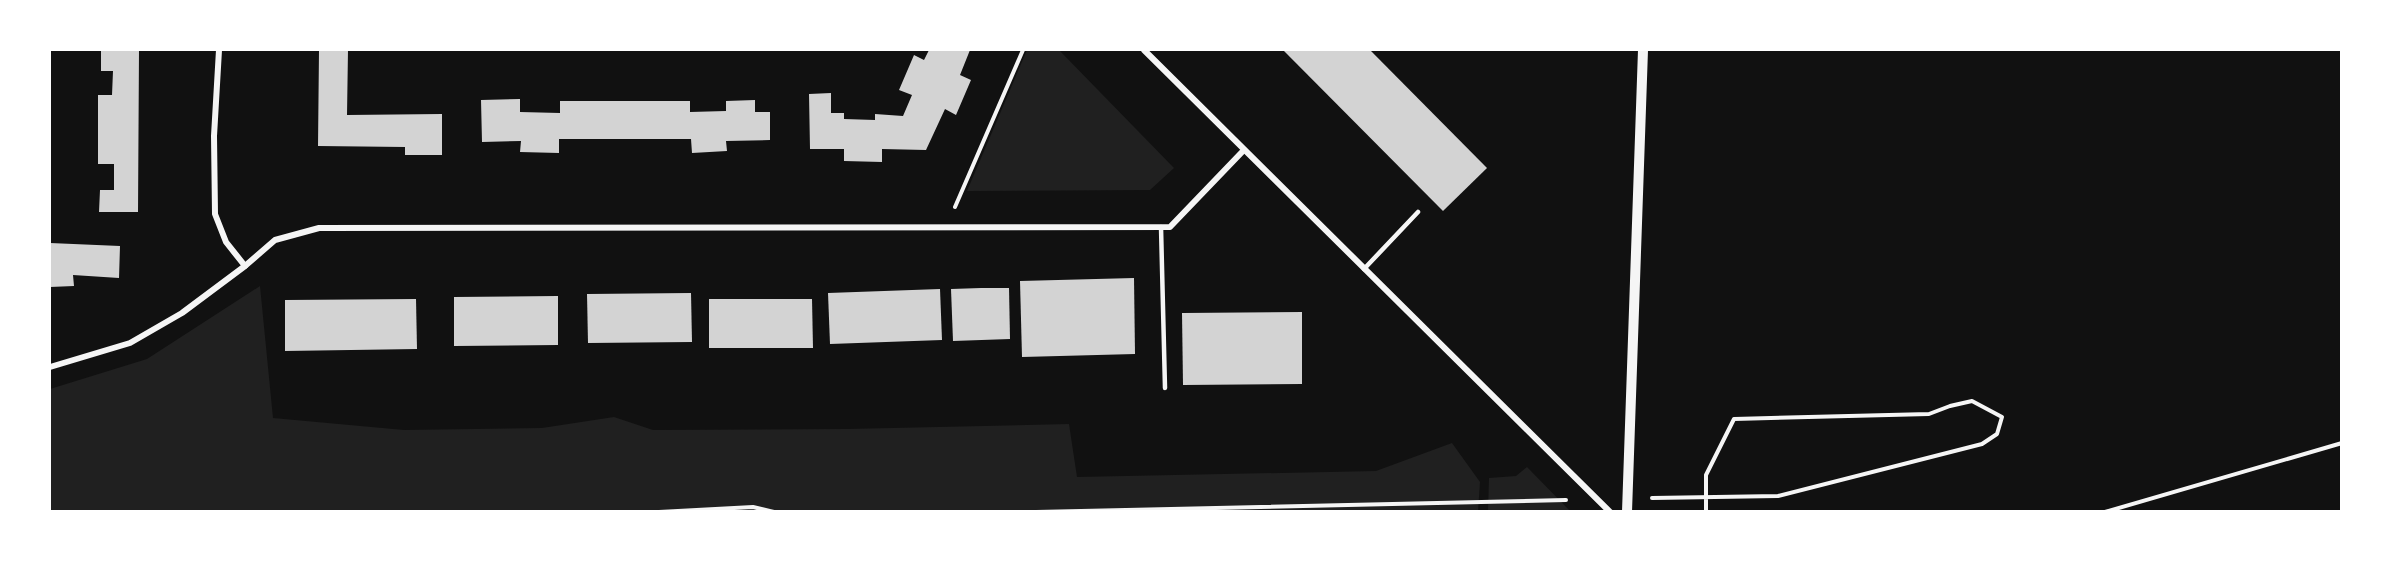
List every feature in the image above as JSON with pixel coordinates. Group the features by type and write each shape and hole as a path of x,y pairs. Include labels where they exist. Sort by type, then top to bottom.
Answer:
{"street":[{"path":"219,50 214,136 215,214 226,242 245,266"},
{"path":"1144,50 1610,512"},
{"path":"1627,512 1643,50"},
{"path":"50,367 130,343 182,313 245,266 275,240 319,228 1170,227 1244,151"}],"lane":[{"path":"1364,269 1418,212"},
{"path":"1161,227 1166,388"}],"path":[{"path":"947,227 1023,50"},
{"path":"1646,498 1778,496 1982,444 1997,434 2002,417 1972,401 1929,414 1734,419 1706,475 1706,512"},
{"path":"2105,512 2342,443"},
{"path":"1036,512 1574,500"},
{"path":"660,512 753,507 774,512"}],"shaded area":[{"path":"1027,50 1059,50 1174,168 1150,190 967,191"},
{"path":"260,286 273,418 404,430 542,428 614,417 653,430 1069,424 1077,477 1376,471 1452,443 1480,482 1478,512 50,512 50,389 147,359"},
{"path":"1527,467 1570,511 1488,512 1489,478 1516,476"}],"building":[{"path":"101,50 139,50 138,212 99,212 100,190 114,190 114,164 98,164 98,95 112,95 113,71 101,71"},
{"path":"319,50 348,50 347,115 442,114 442,155 405,155 405,147 318,146"},
{"path":"929,50 970,50 960,75 971,80 956,115 945,109 926,150 882,149 882,162 844,161 844,149 810,149 809,94 831,93 831,113 844,113 844,119 875,120 875,114 903,116 912,95 899,90 914,55 924,60"},
{"path":"1283,50 1370,50 1487,168 1443,211"},
{"path":"520,99 520,112 560,113 560,101 690,101 690,112 726,111 726,101 755,100 755,112 770,112 770,140 726,141 727,151 692,153 691,139 559,139 559,153 520,152 521,141 482,142 481,100"},
{"path":"50,243 120,246 119,278 73,275 74,286 50,287"},
{"path":"1134,278 1135,354 1022,357 1020,281"},
{"path":"1009,288 1010,339 953,341 951,289"},
{"path":"940,289 942,340 830,344 828,293"},
{"path":"691,293 692,342 588,343 587,294"},
{"path":"558,296 558,345 454,346 454,297"},
{"path":"416,299 417,349 285,351 285,300"},
{"path":"709,299 812,299 813,348 709,348"},
{"path":"1302,312 1302,384 1183,385 1182,313"}]}
